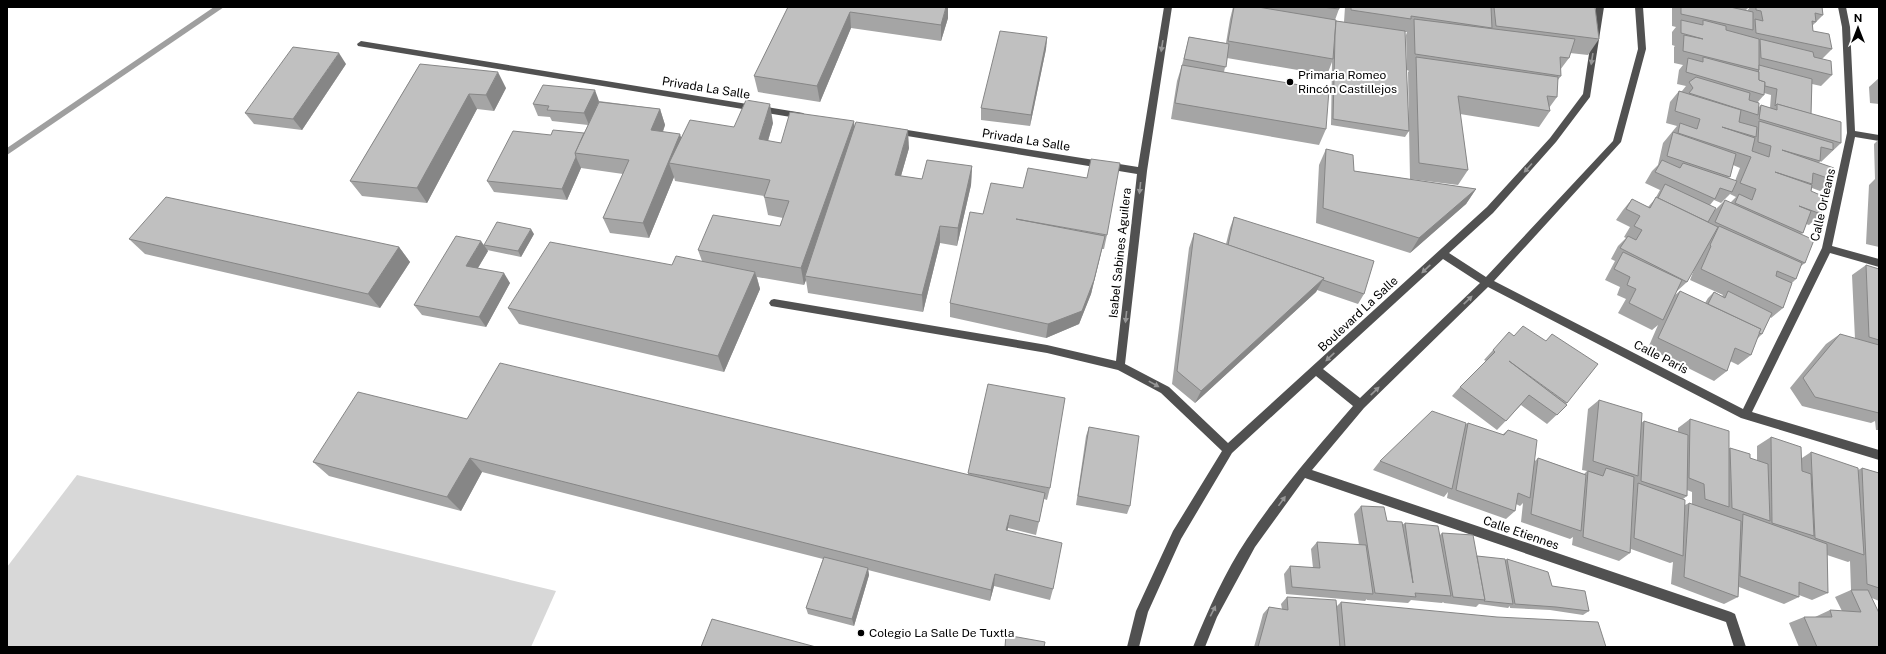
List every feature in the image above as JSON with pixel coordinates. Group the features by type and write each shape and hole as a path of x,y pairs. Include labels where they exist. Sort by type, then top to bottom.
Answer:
{"street":[{"name":"Isabel Sabines Aguilera","path":"1120,366 1142,171 1168,7"},
{"name":"Boulevard La Salle","path":"1133,647 1142,611 1177,535 1228,450 1490,210 1552,140 1587,95 1600,7"},
{"path":"1199,647 1212,614 1251,543 1303,472 1360,405 1487,282 1617,142 1642,49 1639,7"},
{"name":"Calle Orleans","path":"1745,415 1827,248 1851,133 1846,27 1842,7"},
{"name":"Privada La Salle","path":"361,44 811,118"},
{"name":"Privada La Salle","path":"890,130 1142,171"},
{"path":"1851,133 1879,138"},
{"path":"1827,248 1879,263"},
{"name":"Calle París","path":"1442,254 1487,282 1745,415 1879,455"},
{"path":"774,303 1047,348 1120,366 1165,390 1228,450"},
{"path":"1317,370 1360,405"},
{"name":"Calle Etiennes","path":"1303,472 1731,618 1740,647"}],"shaded area":[{"path":"77,475 556,591 531,647 7,647 7,567"}],"building":[{"path":"788,7 946,7 941,25 850,12 817,86 754,76"},
{"path":"1234,7 1258,7 1336,20 1333,59 1228,41"},
{"path":"1322,7 1339,7 1339,9"},
{"path":"1351,7 1491,7 1492,28 1411,16 1411,19 1351,10"},
{"path":"1494,7 1595,7 1599,39 1496,26"},
{"path":"1681,7 1730,7 1753,12 1753,30 1681,14"},
{"path":"1756,7 1822,7 1823,15 1815,13 1816,22 1812,21 1813,31 1829,34 1832,49 1756,33 1755,19 1763,21 1761,11 1756,10"},
{"path":"1414,19 1575,39 1569,58 1560,57 1561,76 1415,54"},
{"path":"1681,20 1703,25 1703,20 1726,26 1726,30 1759,39 1759,70 1683,51 1684,35 1703,39 1681,33"},
{"path":"1336,21 1405,31 1409,131 1333,119"},
{"path":"1000,31 1047,37 1031,115 981,108"},
{"path":"1189,37 1229,44 1226,67 1184,59"},
{"path":"1760,39 1813,52 1814,57 1831,61 1832,75 1761,58"},
{"path":"293,47 339,53 293,119 245,113"},
{"path":"1416,57 1558,77 1557,97 1547,96 1550,111 1458,96 1468,170 1419,163"},
{"path":"1703,57 1759,72 1759,80 1765,82 1764,95 1686,72 1688,58 1703,62"},
{"path":"420,64 498,72 486,95 469,94 417,188 350,181"},
{"path":"1182,65 1329,90 1326,129 1175,103"},
{"path":"1759,65 1812,79 1811,114 1777,104 1775,106 1777,89 1765,86 1765,82 1759,80"},
{"path":"1696,77 1750,93 1749,100 1759,103 1758,115 1689,93 1693,88 1689,82"},
{"path":"543,85 595,90 584,113 547,110 549,106 533,104"},
{"path":"1679,91 1741,110 1739,122 1757,127 1756,137 1722,127 1755,138 1752,151 1769,157 1771,146 1758,142 1759,121 1833,143 1833,150 1821,147 1820,161 1782,150 1834,168 1833,180 1813,173 1812,184 1775,172 1812,185 1811,191 1827,198 1821,214 1799,206 1811,211 1803,233 1735,203 1739,194 1752,200 1756,189 1740,183 1751,157 1678,133 1680,123 1697,129 1700,119 1675,111"},
{"path":"746,100 770,104 759,139 781,143 790,112 854,121 801,268 698,250 713,215 780,226 789,201 764,197 770,180 669,163 690,120 734,127"},
{"path":"599,102 660,109 651,130 680,134 643,223 603,218 629,160 575,153"},
{"path":"1777,104 1841,122 1841,143 1759,119 1761,105 1777,110"},
{"path":"856,122 908,130 895,175 922,179 927,160 972,166 958,228 940,226 922,295 805,276"},
{"path":"553,130 584,133 575,153 576,157 562,189 487,181 513,131 551,135"},
{"path":"1673,132 1736,154 1730,177 1667,156"},
{"path":"1326,149 1353,155 1354,171 1476,189 1419,238 1323,208"},
{"path":"1091,159 1120,163 1107,235 1016,219 1105,236 1094,280 1082,311 1048,324 950,303 970,212 983,214 991,183 1023,188 1028,168 1087,178"},
{"path":"1662,160 1680,168 1683,163 1737,181 1732,192 1720,188 1715,199 1655,172"},
{"path":"1665,184 1716,208 1708,222 1658,198"},
{"path":"166,197 399,247 368,294 129,239"},
{"path":"1656,197 1718,227 1687,282 1620,248 1628,236 1636,240 1642,230 1634,226 1640,216 1626,209 1632,199 1650,208"},
{"path":"1725,200 1814,240 1805,263 1715,222"},
{"path":"1234,217 1374,261 1364,294 1323,280 1324,278 1228,245"},
{"path":"497,222 531,229 518,251 484,245"},
{"path":"1719,226 1802,263 1796,279 1777,271 1776,276 1792,283 1783,308 1701,269"},
{"path":"1194,233 1324,278 1201,391 1177,371"},
{"path":"456,236 481,241 466,266 504,273 479,317 414,305"},
{"path":"550,242 672,265 676,256 755,272 718,356 508,308"},
{"path":"1623,252 1682,280 1663,320 1629,303 1636,289 1627,285 1630,277 1614,269"},
{"path":"1866,265 1879,269 1879,340 1869,337"},
{"path":"1680,291 1761,329 1751,355 1735,348 1727,371 1658,338"},
{"path":"1728,291 1772,313 1762,334 1759,333 1761,329 1708,304 1714,292 1725,298"},
{"path":"1523,326 1546,341 1552,334 1598,364 1567,403 1509,361 1567,405 1557,415 1529,395 1506,421 1460,387 1495,352 1493,350 1509,332 1514,336"},
{"path":"1840,334 1879,345 1879,413 1815,397 1803,378"},
{"path":"500,363 1045,493 1039,522 1010,515 1006,530 1062,543 1053,589 995,574 991,590 470,458 447,497 313,462 358,392 467,419"},
{"path":"988,384 1065,398 1050,488 968,473"},
{"path":"1599,400 1642,413 1638,476 1593,461"},
{"path":"1432,411 1466,423 1452,489 1380,461"},
{"path":"1690,419 1729,431 1729,507 1705,499 1704,484 1689,478"},
{"path":"1644,421 1688,435 1687,496 1641,481"},
{"path":"1468,423 1504,435 1508,430 1537,440 1530,498 1518,493 1515,511 1456,490"},
{"path":"1089,427 1139,436 1130,506 1078,496"},
{"path":"1771,437 1801,447 1802,471 1811,474 1814,536 1772,523"},
{"path":"1730,448 1750,454 1750,458 1768,464 1770,521 1732,508"},
{"path":"1811,452 1858,468 1864,555 1815,538"},
{"path":"1538,458 1586,475 1581,531 1531,514"},
{"path":"1606,468 1634,477 1630,553 1583,537 1588,471 1603,476"},
{"path":"1862,468 1879,473 1879,588 1867,584"},
{"path":"1638,483 1685,500 1683,556 1634,538"},
{"path":"1689,503 1741,521 1738,597 1684,577"},
{"path":"1361,506 1384,507 1387,521 1402,522 1413,583 1405,523 1438,526 1451,596 1415,593 1416,597 1375,593"},
{"path":"1743,514 1827,544 1828,593 1799,582 1799,597 1740,576"},
{"path":"1442,533 1473,535 1485,600 1453,597"},
{"path":"1317,542 1366,545 1373,594 1292,587 1290,566 1320,568"},
{"path":"1477,556 1505,559 1513,604 1484,601"},
{"path":"824,557 868,568 852,619 806,608"},
{"path":"1507,559 1548,572 1552,586 1585,591 1589,611 1515,604"},
{"path":"1851,590 1868,590 1879,613 1879,647 1817,647 1804,617 1832,617 1830,610 1861,612"},
{"path":"1287,597 1336,600 1340,647 1258,647 1269,607 1288,610"},
{"path":"1341,602 1497,617 1598,622 1606,647 1345,647"},
{"path":"712,619 816,647 701,647"},
{"path":"1006,635 1045,642 1044,647 1005,647"}],"waterway":[{"path":"7,152 220,7"}],"place":[{"name":"Primaria Romeo Rincón Castillejos","path":"1290,82"},
{"name":"Colegio La Salle De Tuxtla","path":"861,633"}]}
